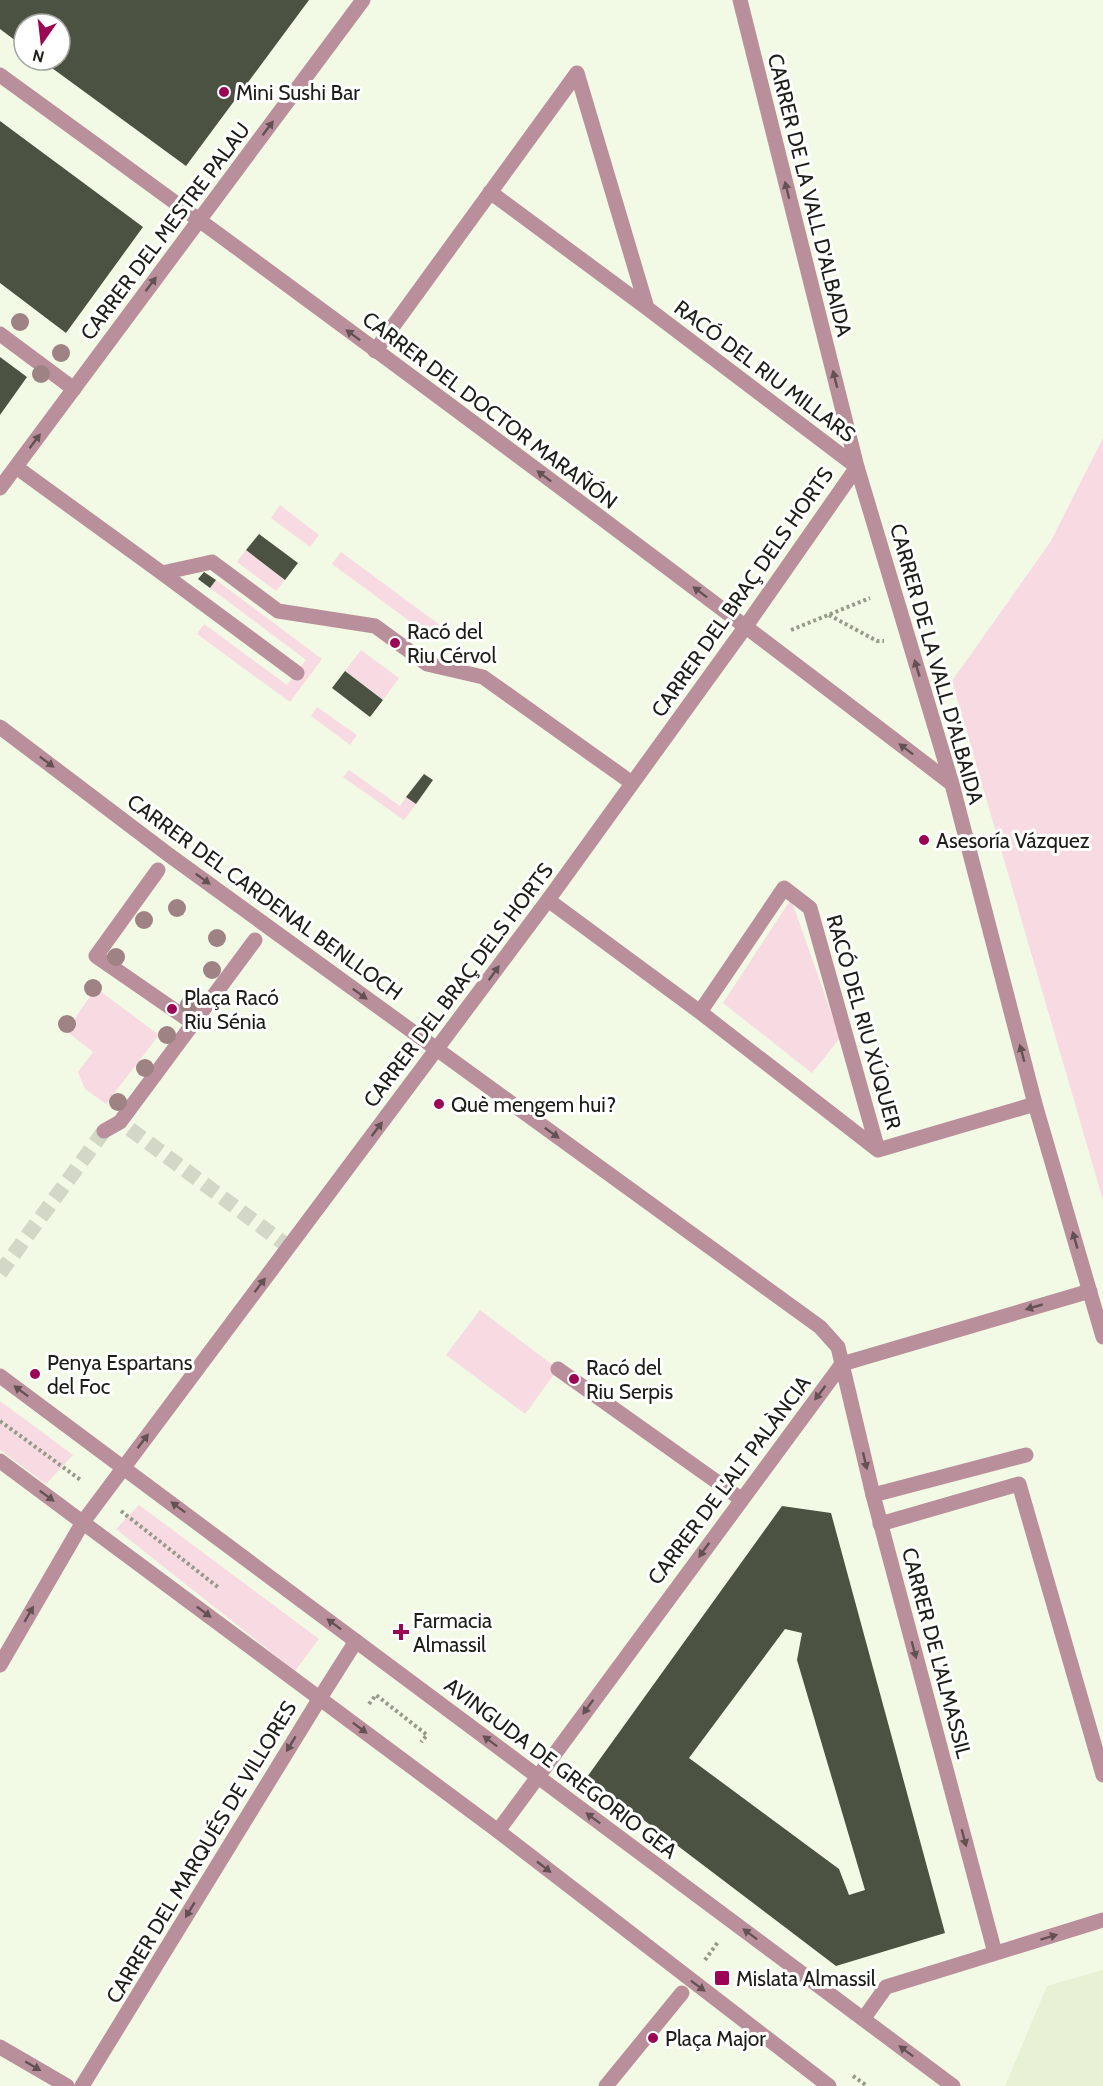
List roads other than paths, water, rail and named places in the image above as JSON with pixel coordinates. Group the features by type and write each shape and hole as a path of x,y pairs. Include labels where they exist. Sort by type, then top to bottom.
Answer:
{"street":[{"name":"CARRER DEL MESTRE PALAU","path":"0,488 363,0"},
{"name":"CARRER DE LA VALL D'ALBAIDA","path":"740,0 857,467 952,784 1035,1104 1103,1337"},
{"path":"375,351 577,73 647,308"},
{"name":"CARRER DEL DOCTOR MARAÑÓN","path":"0,75 200,220 746,626 952,784"},
{"name":"RACÓ DEL RIU MILLARS","path":"490,192 857,467"},
{"path":"0,334 74,389"},
{"path":"16,467 297,673"},
{"name":"CARRER DEL BRAÇ DELS HORTS","path":"0,1665 83,1522 548,900 746,626 857,467"},
{"path":"162,573 212,562 278,611 375,626 428,664 483,677 632,783"},
{"name":"CARRER DEL CARDENAL BENLLOCH","path":"0,727 169,855 820,1327 838,1347 842,1364"},
{"path":"158,870 96,956 193,1023"},
{"name":"RACÓ DEL RIU XÚQUER","path":"699,1012 784,888 810,908 878,1150"},
{"name":"RACÓ DEL RIU XÚQUER","path":"548,900 699,1012 878,1150"},
{"path":"104,1131 125,1126 193,1023 255,940"},
{"name":"RACÓ DEL RIU XÚQUER","path":"878,1150 1035,1104"},
{"path":"842,1364 1090,1291"},
{"name":"CARRER DE L'ALMASSIL","path":"842,1364 880,1524 995,1953"},
{"name":"CARRER DE L'ALT PALÀNCIA","path":"498,1831 842,1364"},
{"path":"558,1369 741,1499"},
{"name":"AVINGUDA DE GREGORIO GEA","path":"0,1376 953,2086"},
{"path":"873,1495 1026,1455"},
{"path":"0,1461 498,1831 828,2086"},
{"path":"880,1524 1019,1484 1103,1775"},
{"name":"CARRER DEL MARQUÉS DE VILLORES","path":"82,2086 356,1641"},
{"path":"864,2018 886,1987 1103,1920"},
{"path":"606,2086 682,1993"},
{"path":"0,2047 67,2086"}],"tunnel":[{"path":"130,1129 289,1247"},
{"path":"0,1273 104,1131"}],"place":[{"name":"Mini Sushi Bar","path":"224,92"},
{"name":"Racó del Riu Cérvol","path":"395,643"},
{"name":"Asesoría Vázquez","path":"924,840"},
{"name":"Plaça Racó Riu Sénia","path":"172,1009"},
{"name":"Què mengem hui?","path":"439,1104"},
{"name":"Penya Espartans del Foc","path":"35,1374"},
{"name":"Racó del Riu Serpis","path":"574,1379"},
{"name":"Farmacia Almassil","path":"401,1632"},
{"name":"Mislata Almassil","path":"722,1978"},
{"name":"Plaça Major","path":"653,2038"}]}
